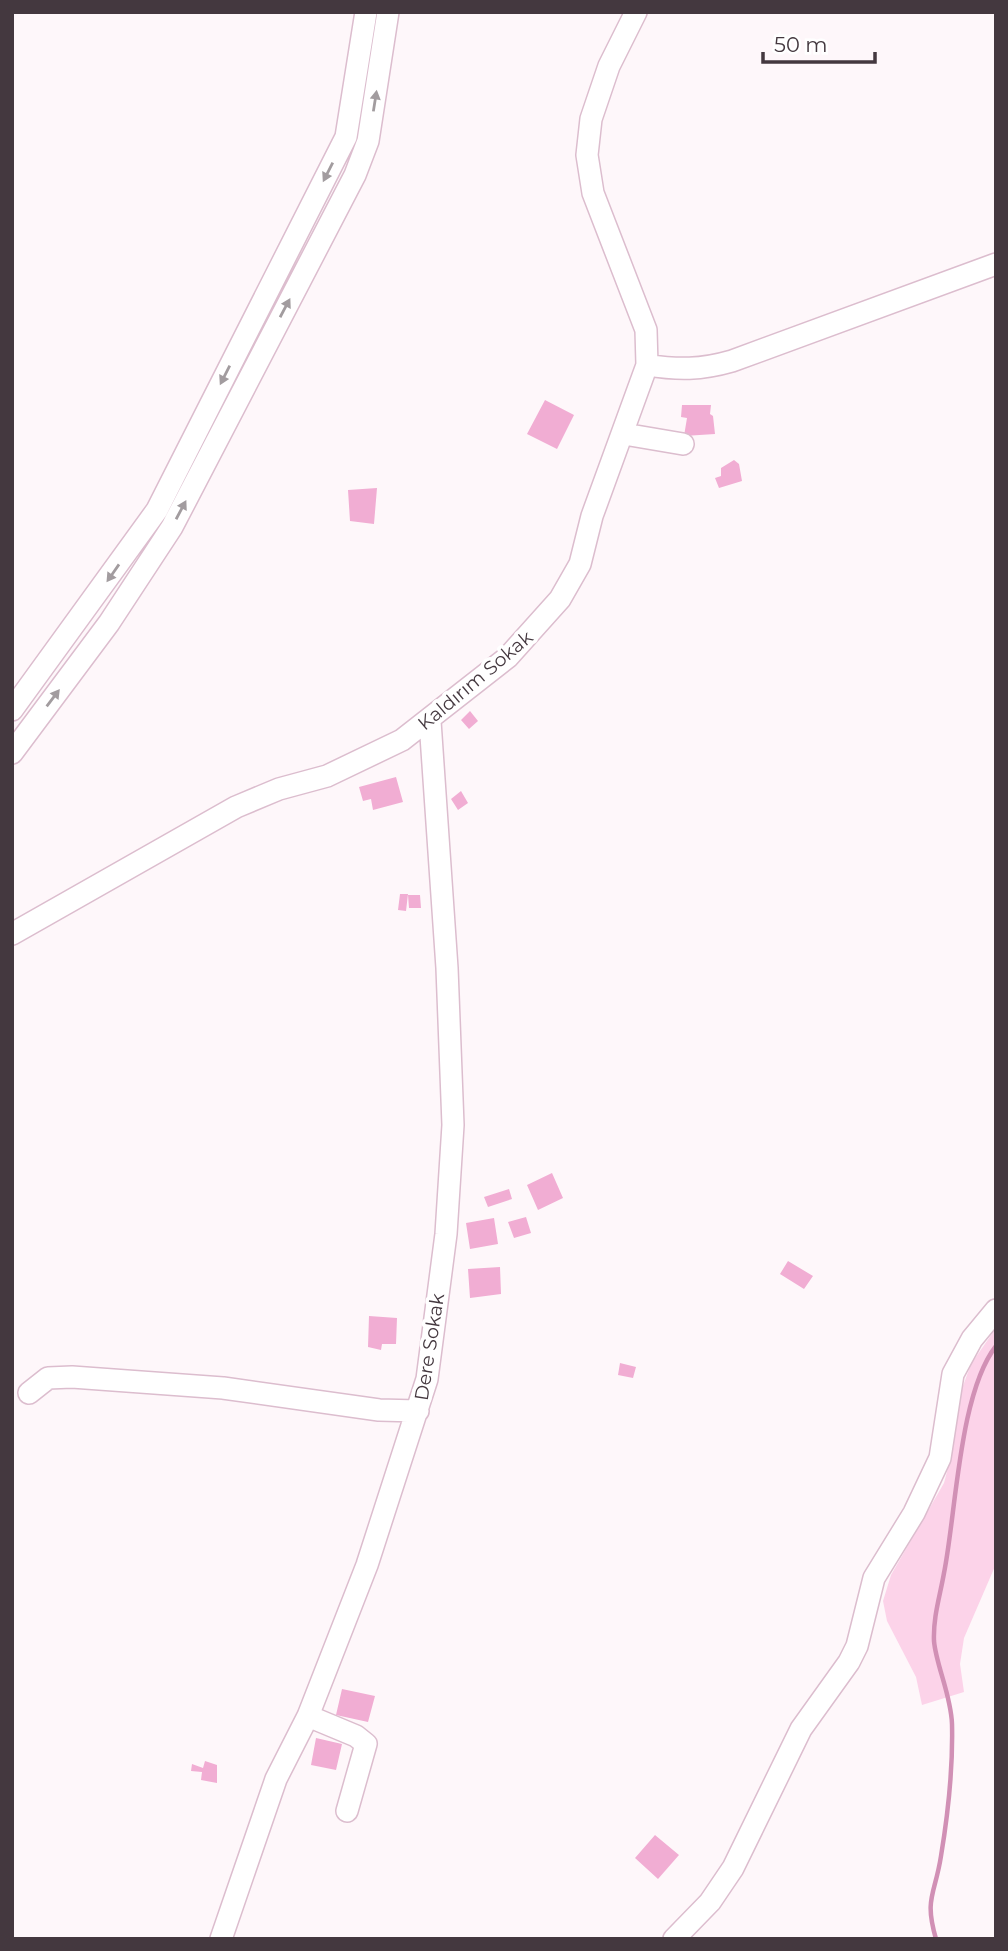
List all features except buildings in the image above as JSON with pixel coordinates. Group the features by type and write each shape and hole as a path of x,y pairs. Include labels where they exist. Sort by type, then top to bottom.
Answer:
{"street":[{"path":"12,710 158,510 346,136 366,12"},
{"path":"12,753 109,623 172,527 355,175 369,137 388,12"},
{"name":"Kaldırım Sokak","path":"12,934 226,813 279,789 327,776 365,760 430,721 508,657 560,599 580,564 592,516 647,365 646,330 593,193 587,155 591,119 609,66 636,12"},
{"path":"647,365 682,370 712,367 793,341 996,264"},
{"path":"624,434 682,444"},
{"name":"Dere Sokak","path":"221,1939 276,1779 307,1716 367,1565 427,1379 443,1256 453,1125 447,968 430,721"},
{"path":"674,1939 690,1926 722,1885 796,1738 849,1662 857,1646 874,1578 914,1513 940,1458 953,1374 972,1339 996,1310"},
{"path":"29,1393 48,1378 86,1377 223,1388 379,1409 418,1411"},
{"path":"307,1716 356,1736 366,1744 347,1811"}],"shaded area":[{"path":"996,1328 996,1564 964,1638 960,1664 964,1692 922,1705 916,1677 887,1621 883,1601 891,1575 944,1483 953,1449 960,1394 971,1364"}],"waterway":[{"path":"936,1939 931,1905 946,1824 952,1724 935,1650 935,1623 966,1423 984,1367 996,1346"}]}
